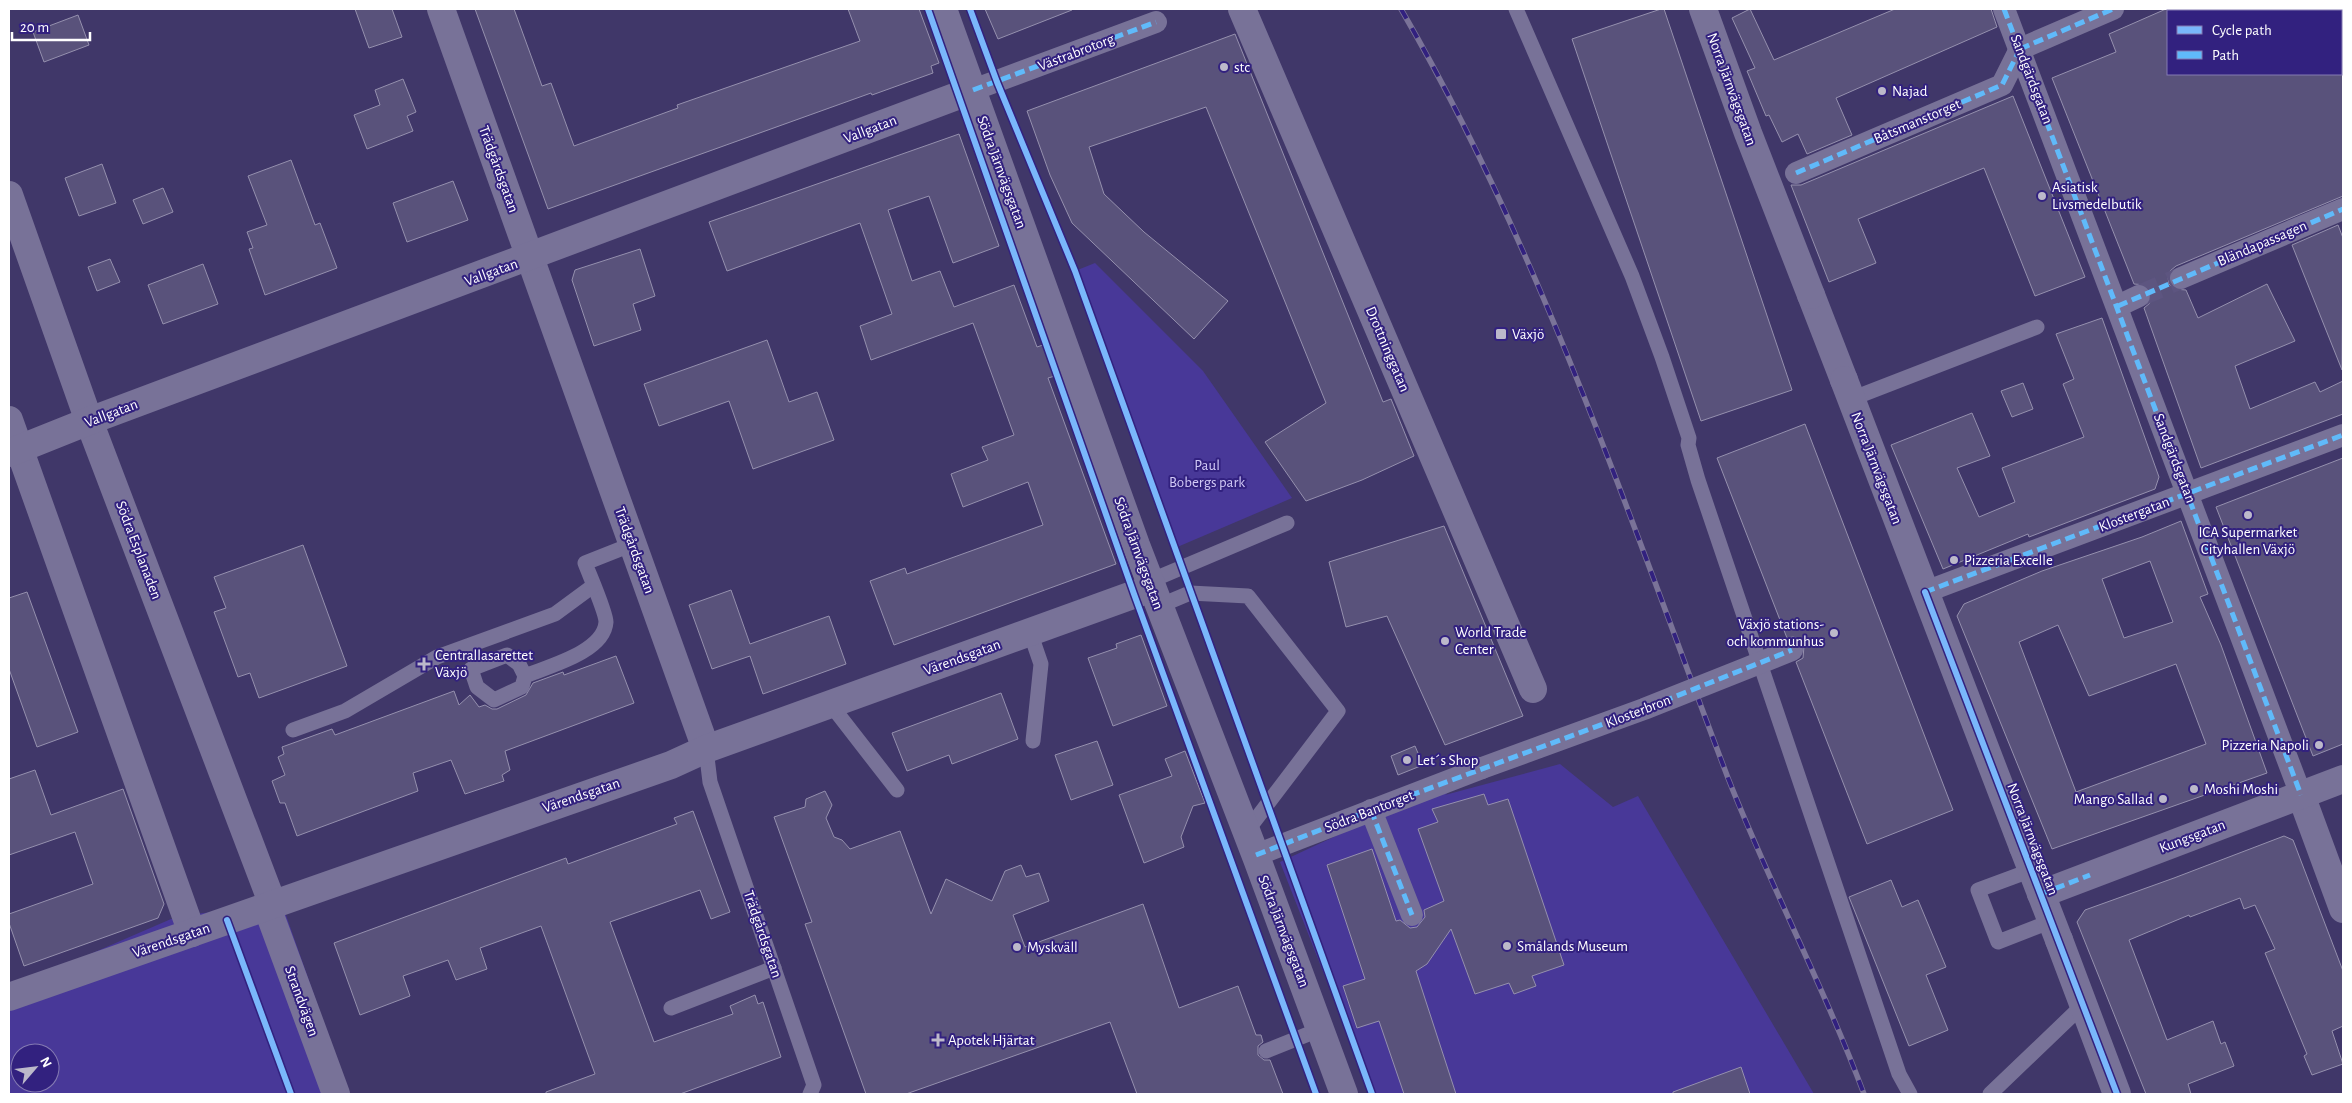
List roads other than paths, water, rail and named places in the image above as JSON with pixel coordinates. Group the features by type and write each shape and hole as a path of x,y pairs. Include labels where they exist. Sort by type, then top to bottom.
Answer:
{"street":[{"name":"Trädgårdsgatan","path":"441,9 706,749"},
{"name":"Södra Järnvägsgatan","path":"943,9 985,86 1153,591 1251,843 1344,1094"},
{"name":"Drottninggatan","path":"1242,9 1435,479 1534,689"},
{"name":"Norra Järnvägsgatan","path":"1703,9 1748,133 2117,1094"},
{"name":"Sandgärdsgatan","path":"2004,9 2118,306 2343,909"},
{"path":"2020,49 2113,9"},
{"name":"Västrabrotorg","path":"985,86 1156,22"},
{"name":"Båtsmanstorget","path":"1796,173 2002,85 2020,49"},
{"name":"Vallgatan","path":"14,451 89,421 985,86"},
{"name":"Södra Esplanaden","path":"9,195 89,421 270,906"},
{"name":"Bländapassagen","path":"2181,278 2343,209"},
{"path":"2118,306 2139,296"},
{"path":"9,420 14,451 192,933"},
{"name":"Klostergatan","path":"1925,592 2343,436"},
{"name":"Värendsgatan","path":"9,997 671,765 706,749 1030,632 1153,591"},
{"name":"Klosterbron","path":"1482,768 1644,709 1792,650"},
{"name":"Södra Bantorget","path":"1251,843 1370,810 1482,768"},
{"name":"Kungsgatan","path":"2032,870 2301,795 2343,779"},
{"path":"1370,810 1412,915"},
{"name":"Strandvägen","path":"270,906 336,1094"}],"lane":[{"path":"1516,9 1632,276 1662,357 1689,438 1688,445 1698,480 1899,1074 1910,1094"},
{"path":"1848,390 2037,327"},
{"path":"1153,591 1287,523"},
{"path":"525,676 590,648 601,637 606,621 585,563 633,544"},
{"path":"293,730 345,710 437,657 555,614 593,586"},
{"path":"1153,591 1248,596 1338,711 1251,843"},
{"path":"1030,632 1041,664 1032,741"},
{"path":"832,705 897,790"},
{"name":"Trädgårdsgatan","path":"706,749 710,782 814,1085 810,1094"},
{"path":"2032,870 1978,890 1998,942 2055,931"},
{"path":"671,1008 774,968"},
{"path":"1990,1094 2084,1004"},
{"path":"1266,1051 1321,1029"}],"tunnel":[{"path":"2139,296 2181,278"}],"railway":[{"path":"1401,9 1451,101 1497,195 1540,290 1618,484 1744,818 1832,1015 1864,1094"}],"place":[{"name":"stc","path":"1224,67"},
{"name":"Najad","path":"1882,91"},
{"name":"Asiatisk Livsmedelbutik","path":"2042,196"},
{"name":"Växjö","path":"1501,334"},
{"name":"ICA Supermarket Cityhallen Växjö","path":"2248,515"},
{"name":"Pizzeria Excelle","path":"1954,560"},
{"name":"Växjö stations- och kommunhus","path":"1834,633"},
{"name":"World Trade Center","path":"1445,641"},
{"name":"Centrallasarettet Växjö","path":"424,664"},
{"name":"Pizzeria Napoli","path":"2319,745"},
{"name":"Let´s Shop","path":"1407,760"},
{"name":"Moshi Moshi","path":"2194,789"},
{"name":"Mango Sallad","path":"2163,799"},
{"name":"Smålands Museum","path":"1507,946"},
{"name":"Myskväll","path":"1017,947"},
{"name":"Apotek Hjärtat","path":"938,1040"}],"park label":[{"name":"Paul Bobergs park","path":"1207,474"}]}
